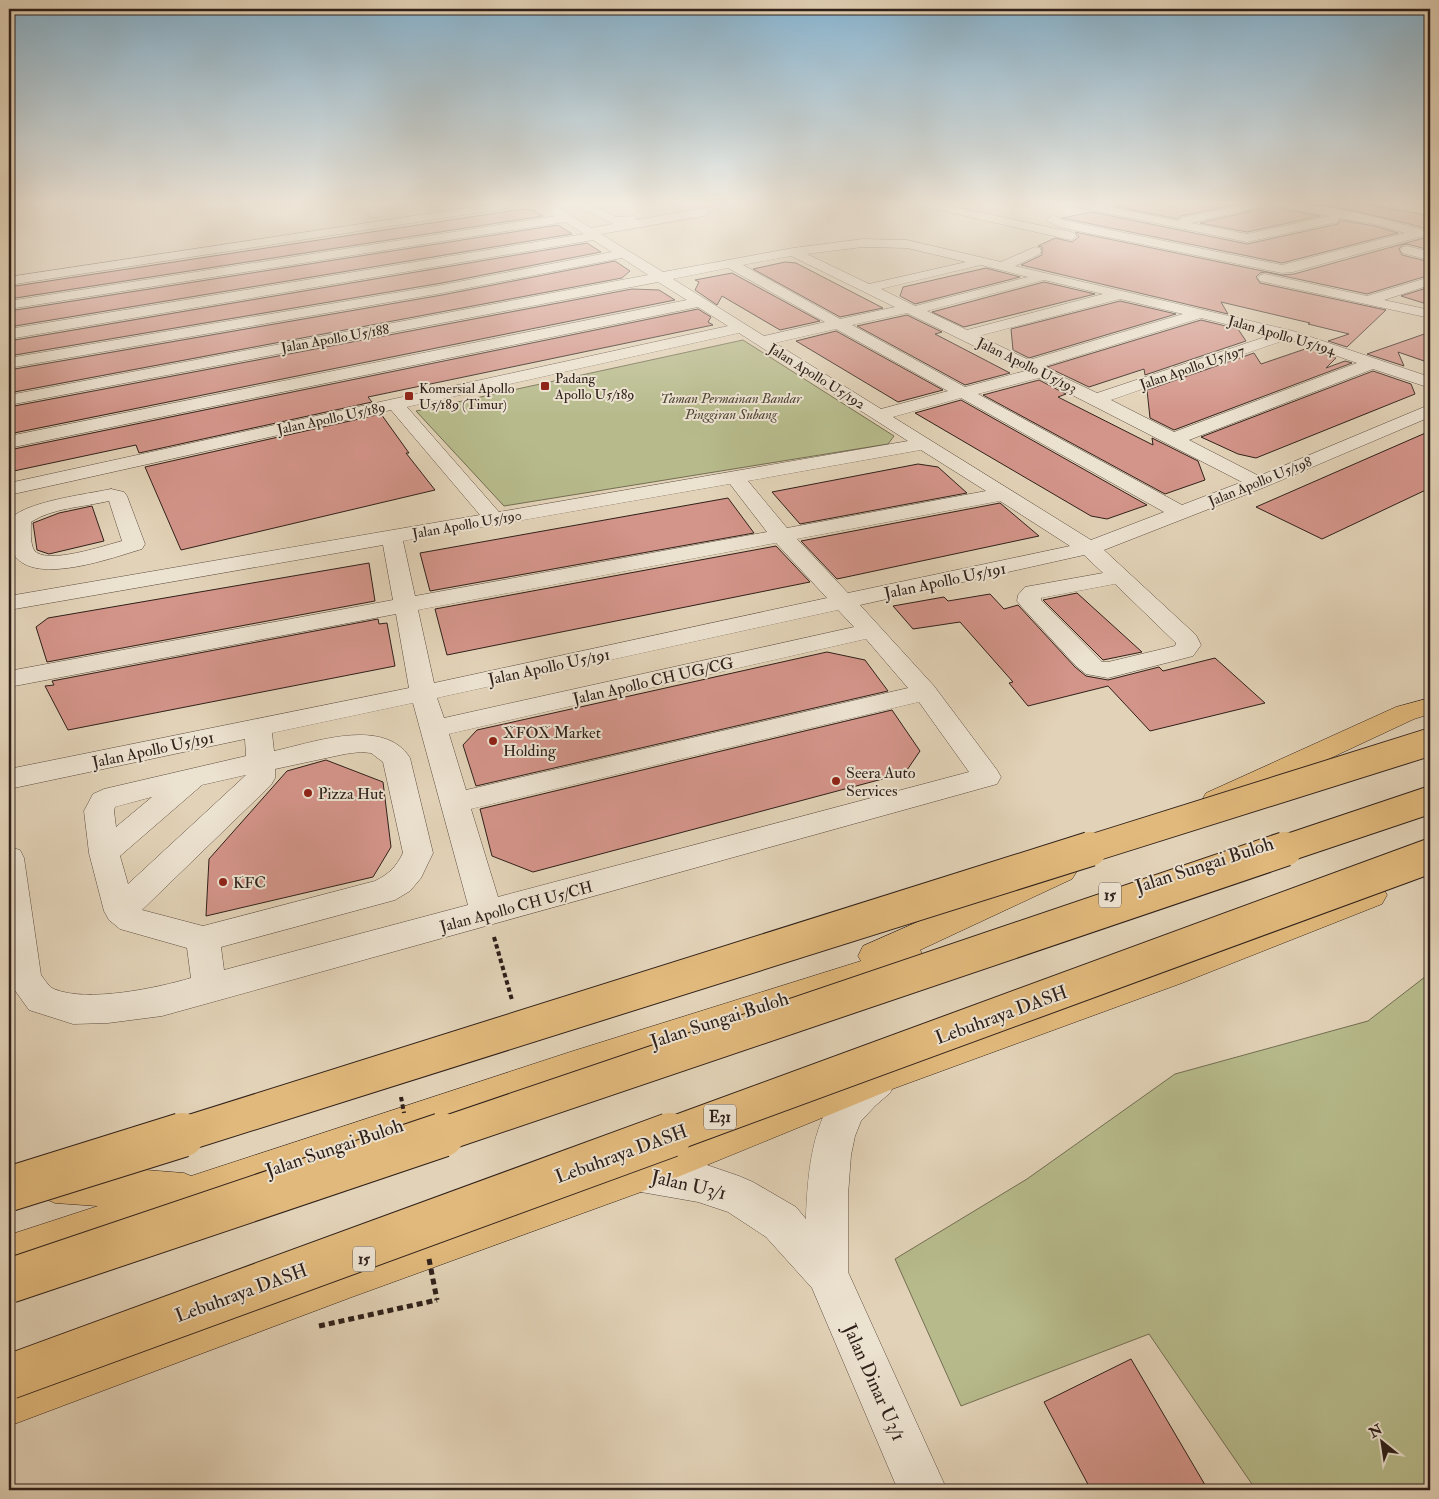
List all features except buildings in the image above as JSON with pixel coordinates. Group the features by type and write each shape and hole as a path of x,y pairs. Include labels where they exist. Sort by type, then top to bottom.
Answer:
{"highway":[{"path":"788,996 1418,709"},
{"path":"9,1189 1430,742"},
{"name":"Jalan Sungai Buloh","path":"9,1256 788,996 922,956 1225,858 1430,789"},
{"path":"9,1280 1430,800"},
{"name":"Lebuhraya DASH","path":"9,1377 1430,856"},
{"name":"15","path":"9,1403 361,1273 641,1173 884,1075 1170,973 1430,872"},
{"name":"15","path":"9,1390 608,1170 723,1140"},
{"path":"9,1170 28,1181 198,1194"}],"street":[{"path":"9,281 56,274"},
{"path":"9,304 206,274 306,424"},
{"path":"9,334 370,274"},
{"path":"427,274 533,374"},
{"path":"9,363 517,274"},
{"name":"Jalan Apollo U5/192","path":"656,274 1089,548 1187,640 1189,645 1184,651 1108,670 1095,669 1085,662 1029,601 1029,595 1033,592 1118,577"},
{"name":"Jalan Apollo U5/194","path":"661,277 677,274"},
{"path":"748,274 1181,513"},
{"name":"Jalan Apollo U5/193","path":"839,274 1096,399 1258,483"},
{"path":"869,288 931,274"},
{"name":"Jalan Apollo U5/194","path":"1035,274 1288,334 1430,383"},
{"path":"1246,274 1430,314"},
{"path":"1288,283 1320,274"},
{"path":"761,340 912,309 1045,276"},
{"name":"Jalan Apollo U5/188","path":"9,400 259,352 484,328 661,277"},
{"path":"1366,300 1430,280"},
{"path":"967,335 1121,294"},
{"path":"9,442 274,375 484,328 700,302"},
{"path":"879,415 962,392 1201,313"},
{"name":"Jalan Apollo U5/189","path":"9,489 742,328"},
{"name":"Jalan Apollo U5/197","path":"1096,399 1288,334"},
{"path":"1174,440 1373,363"},
{"path":"395,404 494,519"},
{"name":"Jalan Apollo U5/198","path":"1089,548 1258,483 1430,411"},
{"name":"Jalan Apollo U5/190","path":"9,603 925,444"},
{"path":"455,803 925,692 871,631 781,536 735,477"},
{"path":"9,679 1004,494"},
{"path":"134,544 65,562 43,564 32,561 23,551 20,520 36,512 114,495 118,496 134,544 150,578"},
{"path":"392,538 424,693 487,914"},
{"name":"Jalan Apollo U5/191","path":"9,779 424,693 1089,548"},
{"name":"Jalan Apollo CH UG/CG","path":"434,729 871,631"},
{"name":"Jalan Apollo CH U5/CH","path":"9,858 25,980 41,1000 73,1009 108,1008 162,1001 987,777 925,692"},
{"path":"120,910 260,778 258,727"},
{"path":"352,744 369,744 385,749 396,758 418,853 410,870 399,883 384,891 203,939 131,920 120,910 104,853 98,811 103,801 114,796 195,777 352,744"},
{"path":"104,853 195,777"},
{"path":"203,939 209,988"},
{"path":"826,1273 830,1155 841,1119 859,1095 884,1075"},
{"name":"Jalan U3/1","path":"641,1173 698,1182 739,1196 781,1222 826,1273"},
{"name":"Jalan Dinar U3/1","path":"826,1273 923,1490"}],"path":[{"path":"487,914 513,1006"},
{"path":"400,1094 405,1123"},
{"path":"319,1326 437,1300 428,1250"}],"green space":[{"name":"Taman Permainan Bandar Pinggiran Subang","path":"743,340 894,436 888,444 504,506 416,411"},
{"path":"1430,973 1430,1490 1256,1490 1149,1334 961,1406 895,1259 1027,1179 1175,1074 1368,1021"}],"place":[{"name":"Padang Apollo U5/189","path":"545,386"},
{"name":"Komersial Apollo U5/189 (Timur)","path":"409,396"},
{"name":"XFOX Market Holding","path":"493,741"},
{"name":"Seera Auto Services","path":"836,781"},
{"name":"Pizza Hut","path":"308,793"},
{"name":"KFC","path":"223,882"}]}
